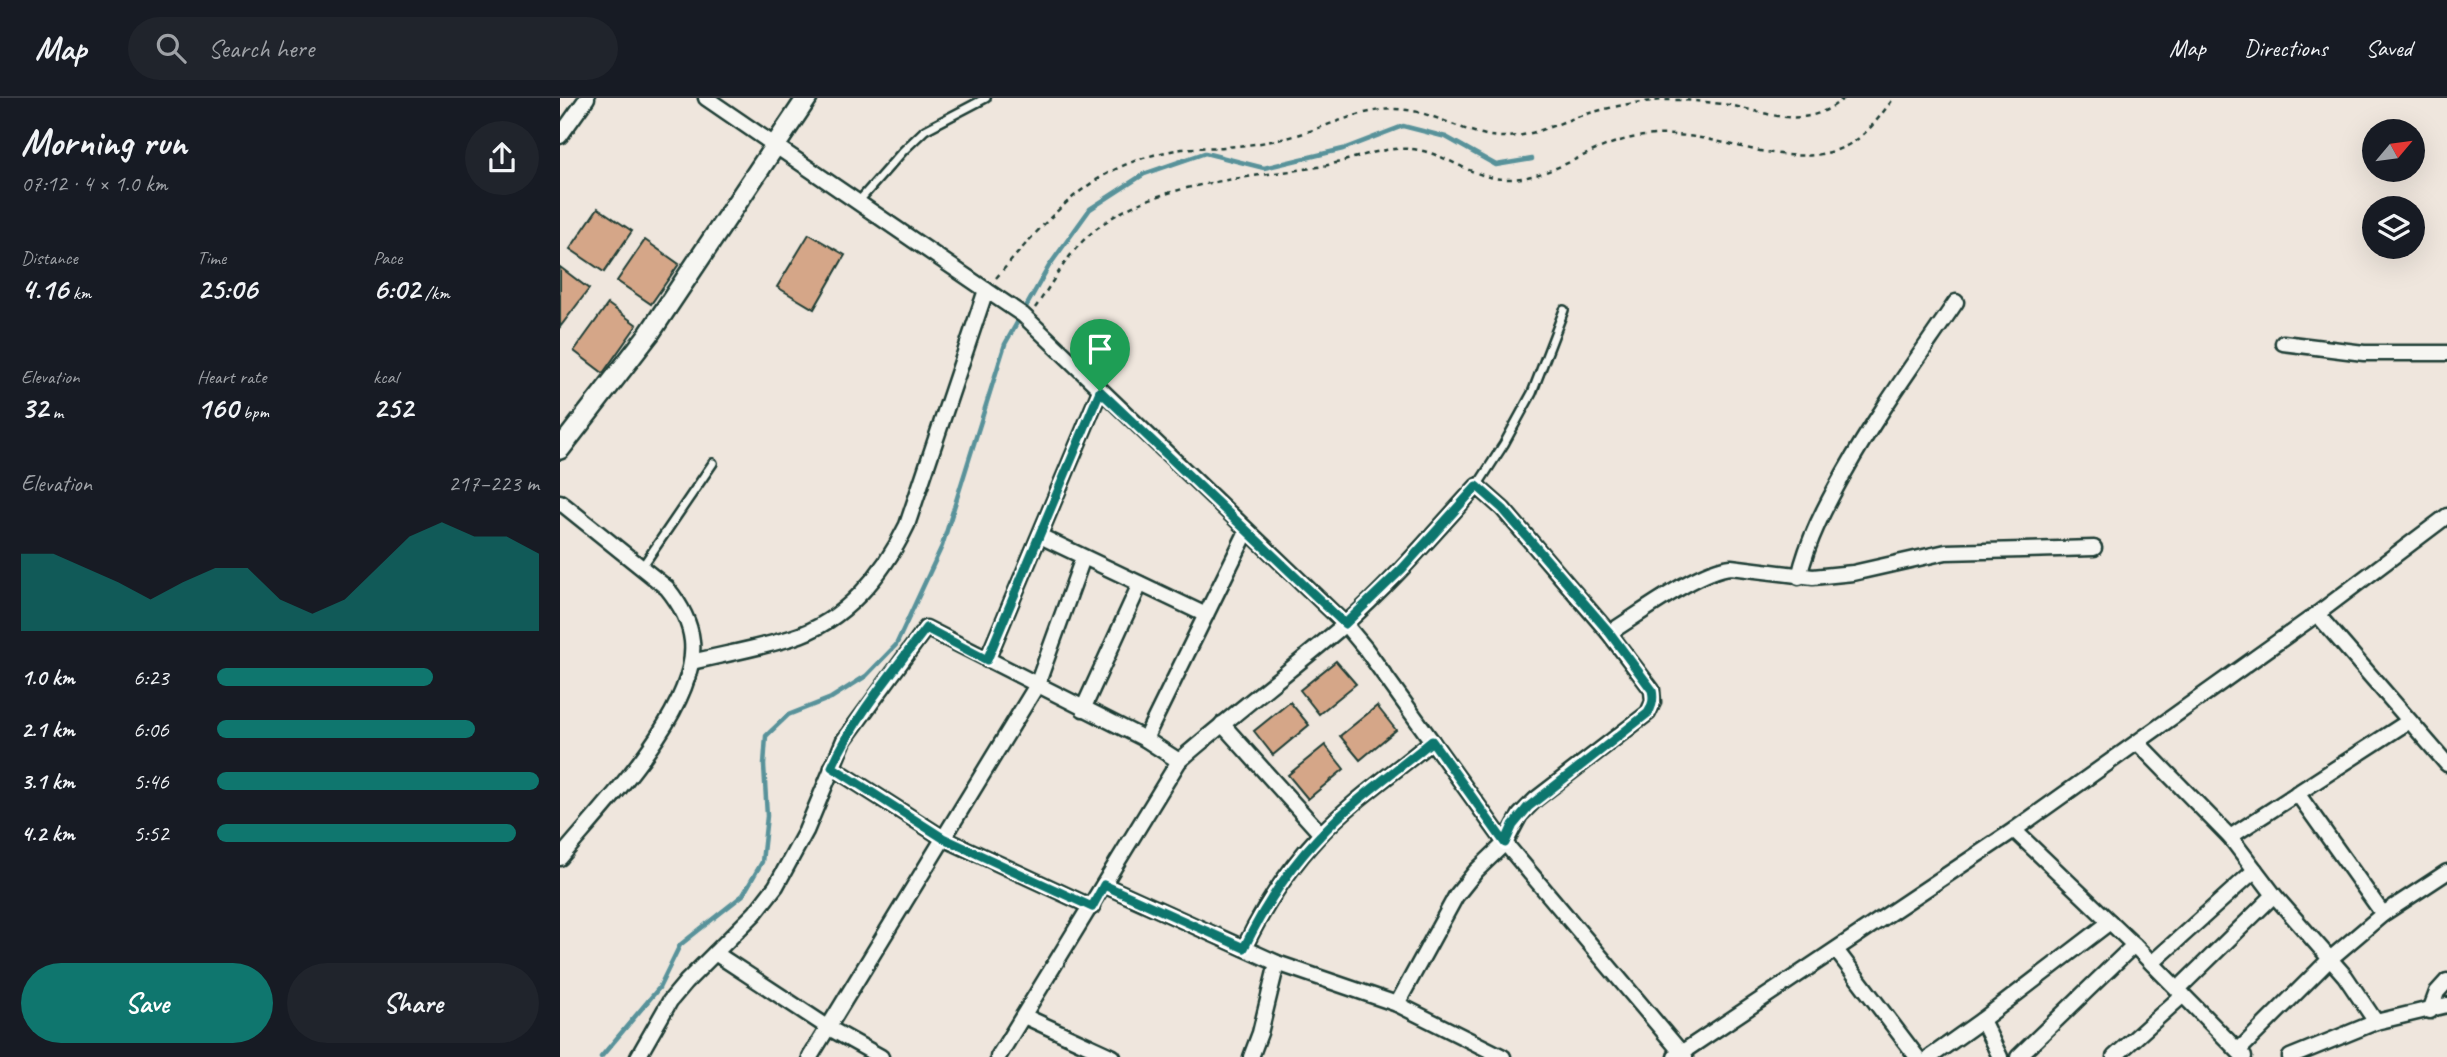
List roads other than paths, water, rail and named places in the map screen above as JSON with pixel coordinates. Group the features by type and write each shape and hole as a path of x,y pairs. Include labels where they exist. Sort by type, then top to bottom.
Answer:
{"street":[{"path":"560,136 587,98"},
{"path":"706,98 1025,318 1345,624 1366,648 1505,843 1681,1055 2138,743 2447,516"},
{"path":"560,449 649,334 807,98"},
{"path":"692,662 794,638 828,620 856,598 878,574 895,550 907,525 986,290"},
{"path":"1799,577 1805,552 1821,514 1867,432 1956,302"},
{"path":"2283,343 2364,353 2447,353"},
{"path":"987,660 1100,391"},
{"path":"998,1057 1180,761 1222,723 1345,624 1402,569 1477,486 1503,509 1609,632 1654,696 1648,713 1528,807 1513,825 1505,843 1476,871 1456,896 1396,1004"},
{"path":"560,502 667,588 688,621 692,662 679,697 652,747 560,858"},
{"path":"1145,739 1247,531"},
{"path":"1040,536 1206,615"},
{"path":"1609,632 1700,576 1721,568 1731,567 1799,577 1853,573 1925,555 1967,550 2094,548"},
{"path":"810,1057 1037,685 1083,558"},
{"path":"1083,709 1140,584"},
{"path":"2317,614 2447,764"},
{"path":"638,1057 670,1001 755,913 781,877 806,831 844,740 926,628 1145,739 1180,761"},
{"path":"2230,837 2409,720"},
{"path":"1222,723 1321,834"},
{"path":"1244,948 1271,897 1321,834 1432,741"},
{"path":"2138,743 2230,837 2274,895 2361,997 2376,1022"},
{"path":"832,767 943,838 1092,907"},
{"path":"2297,793 2383,914"},
{"path":"2014,830 2134,945 2241,1054 2330,959 2383,914 2447,872"},
{"path":"2152,963 2255,870"},
{"path":"1104,885 1277,963 1396,1004 1503,1057"},
{"path":"2114,1057 2274,895"},
{"path":"1930,1057 2110,922"},
{"path":"2018,1057 2134,945"},
{"path":"1836,950 1917,1057"},
{"path":"715,953 829,1028 881,1057"},
{"path":"1251,1057 1260,1033 1277,963"},
{"path":"2430,1010 2437,992 2447,981"},
{"path":"2290,1057 2376,1022 2447,1005"},
{"path":"1024,1016 1113,1057"},
{"path":"1982,1020 2000,1057"}],"lane":[{"path":"858,203 925,130 985,98"},
{"path":"1477,486 1532,393 1564,310"},
{"path":"642,568 713,463"}],"waterway":[{"path":"601,1057 659,988 680,945 743,895 762,862 767,816 764,765 766,736 788,715 831,698 866,676 896,645 942,546 1005,344 1049,266 1090,209 1144,174 1205,153 1264,168 1343,149 1403,126 1446,137 1496,165 1532,159"}]}
